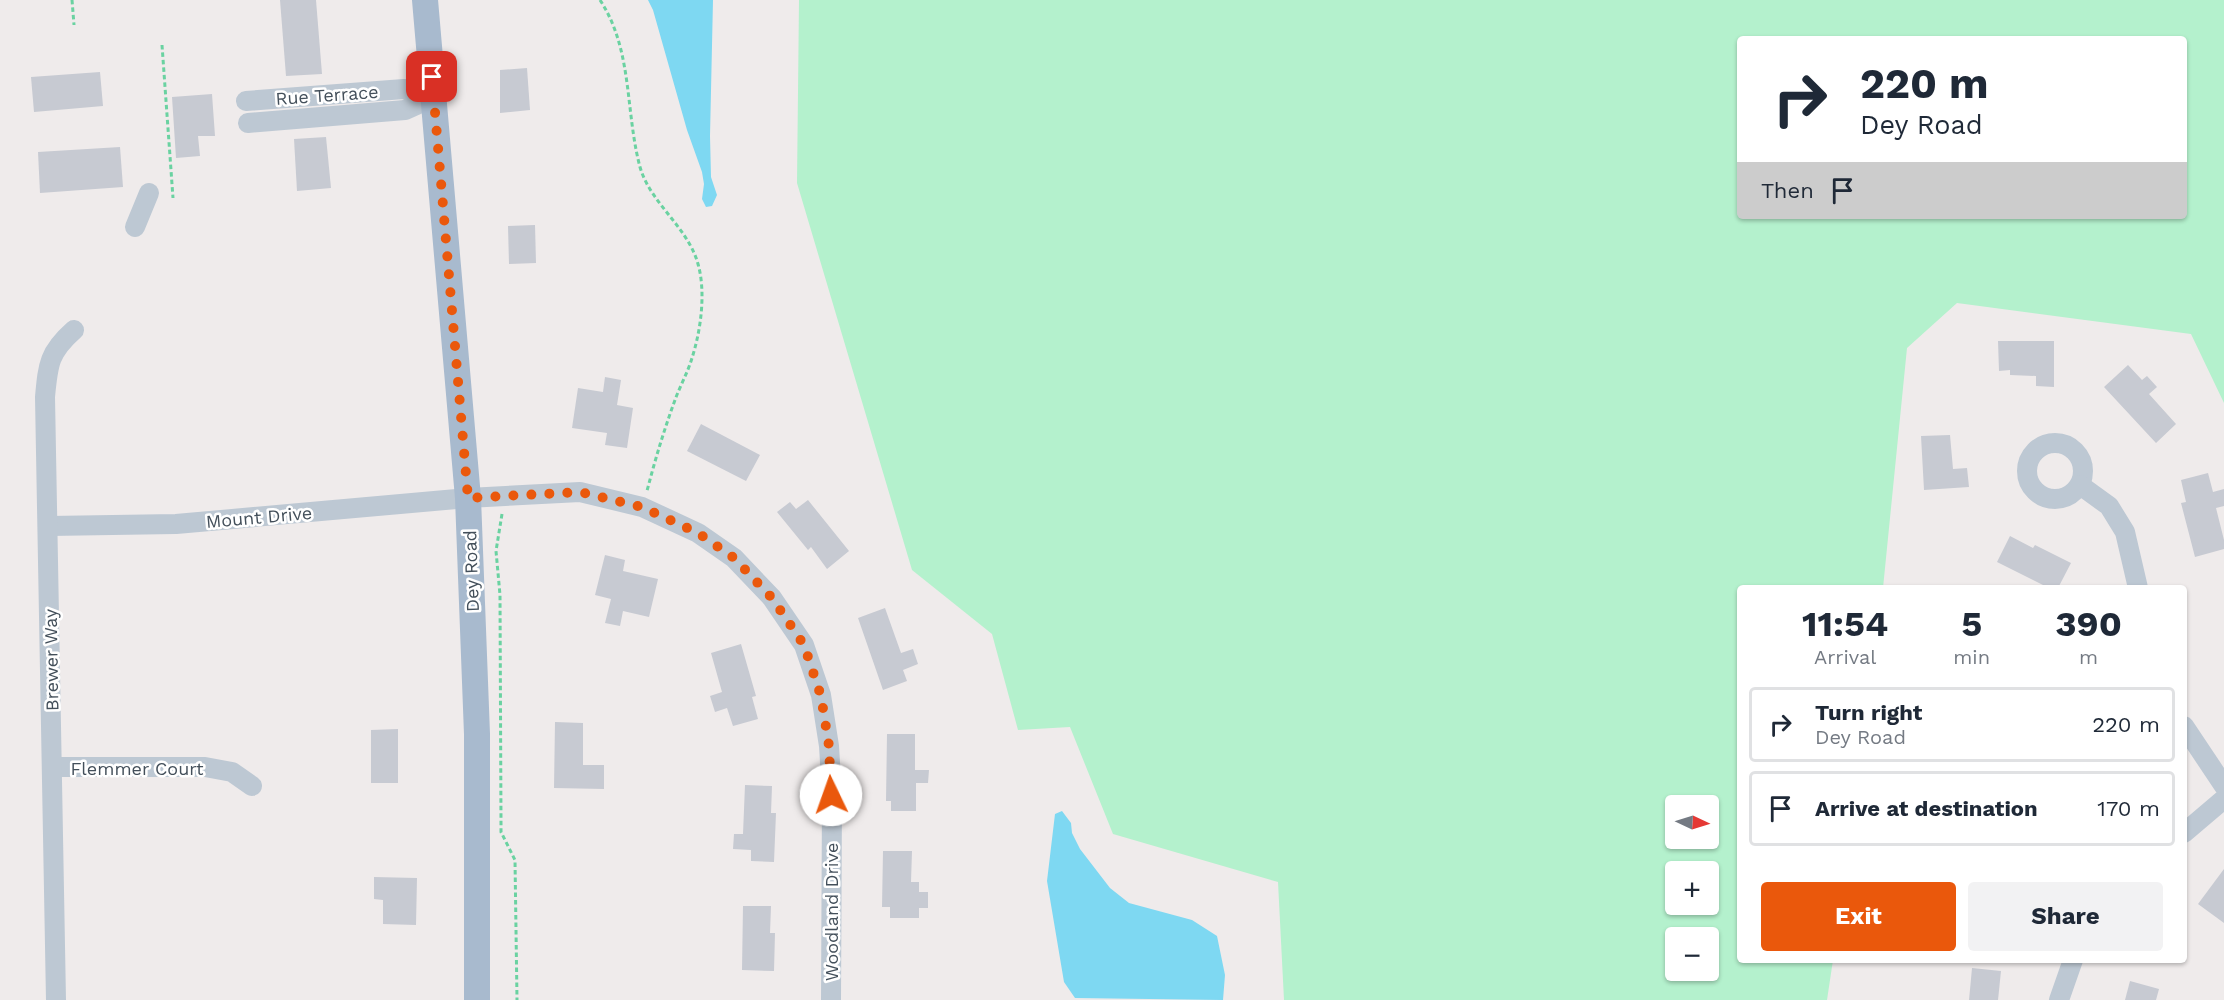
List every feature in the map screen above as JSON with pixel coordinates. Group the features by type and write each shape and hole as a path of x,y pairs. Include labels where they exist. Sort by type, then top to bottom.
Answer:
{"main road":[{"name":"Dey Road","path":"426,0 468,498 477,734 477,1000"}],"street":[{"name":"Rue Terrace","path":"246,101 404,89 434,97"},
{"name":"Rue Terrace","path":"248,123 405,110 434,97"},
{"path":"135,227 149,193"},
{"name":"Brewer Way","path":"56,1000 45,397 48,364 58,344 74,330"},
{"path":"2080,485 2109,506 2125,532 2137,585"},
{"name":"Woodland Drive","path":"468,498 580,492 642,507 698,533 734,558 772,598 804,645 821,696 829,746 831,1000"},
{"name":"Mount Drive","path":"49,526 176,524 468,498"},
{"path":"2187,730 2224,786"},
{"name":"Flemmer Court","path":"52,767 205,767 232,772 252,786"},
{"path":"2187,830 2224,799"},
{"path":"2059,1000 2072,963"}],"path":[{"path":"72,0 74,25"},
{"path":"600,0 608,13 626,70 640,168 685,237 698,263 702,288 699,330 692,358 675,399 642,507"},
{"path":"162,45 173,198"},
{"path":"504,496 496,551 500,594 501,832 515,860 517,1000"}],"green space":[{"path":"799,0 2224,0 2224,403 2191,334 1957,303 1907,348 1883,585 1737,585 1737,963 1833,963 1827,1000 1284,1000 1278,882 1113,834 1070,727 1018,730 992,634 912,570 797,183"}],"water":[{"path":"648,0 713,0 710,136 711,177 717,195 712,206 706,207 702,199 704,184 702,172"},
{"path":"1062,811 1071,823 1072,833 1080,849 1110,888 1129,903 1192,920 1217,936 1225,975 1223,1000 1075,998 1064,982 1047,881 1055,814"}],"building":[{"path":"280,0 316,0 322,74 286,76"},
{"path":"527,68 530,110 500,113 500,70"},
{"path":"100,72 103,106 34,112 31,77"},
{"path":"212,94 215,136 198,136 200,156 176,158 172,97"},
{"path":"326,137 331,188 297,191 294,139"},
{"path":"120,147 123,187 40,193 38,152"},
{"path":"535,225 536,263 509,264 508,226"},
{"path":"1998,341 2054,341 2054,387 2036,386 2036,376 2010,375 2010,370 1999,371"},
{"path":"2128,365 2142,380 2147,376 2157,387 2149,394 2176,424 2156,443 2104,387"},
{"path":"605,377 621,380 617,405 633,408 627,448 605,445 607,433 572,428 578,388 603,392"},
{"path":"701,424 760,455 746,481 687,451"},
{"path":"1950,435 1953,469 1967,468 1969,487 1924,490 1921,436"},
{"path":"2208,473 2213,492 2224,489 2224,506 2216,508 2224,549 2195,557 2181,503 2186,502 2181,480"},
{"path":"808,500 849,551 827,569 811,547 808,550 777,512 790,502 796,509"},
{"path":"2010,536 2033,548 2035,545 2071,563 2060,585 2043,585 1997,562"},
{"path":"605,555 625,560 623,571 658,579 649,617 623,611 620,626 605,623 611,599 595,595"},
{"path":"885,608 901,653 913,649 918,664 903,670 907,681 883,690 858,618"},
{"path":"741,644 756,696 752,697 758,719 733,726 727,708 715,712 710,696 722,692 711,653"},
{"path":"555,722 583,723 583,765 604,765 604,789 554,788"},
{"path":"398,729 398,783 371,783 371,730"},
{"path":"887,734 915,734 915,770 929,770 928,783 916,783 916,811 891,811 891,801 886,801"},
{"path":"745,785 772,786 771,813 776,813 774,862 751,861 751,850 733,849 734,834 743,834"},
{"path":"883,851 912,851 911,882 919,882 919,892 928,892 928,908 919,908 919,918 890,918 890,907 882,907"},
{"path":"2224,869 2224,923 2198,904"},
{"path":"374,877 417,878 416,925 383,924 383,900 374,899"},
{"path":"743,906 771,906 770,933 775,933 774,971 742,970"},
{"path":"1972,968 2001,971 1998,1000 1969,1000"},
{"path":"2130,981 2159,989 2156,1000 2125,1000"}],"route":[{"path":"432,77 468,498 580,492 642,507 698,533 734,558 772,598 804,645 821,696 829,746 831,795"}]}
